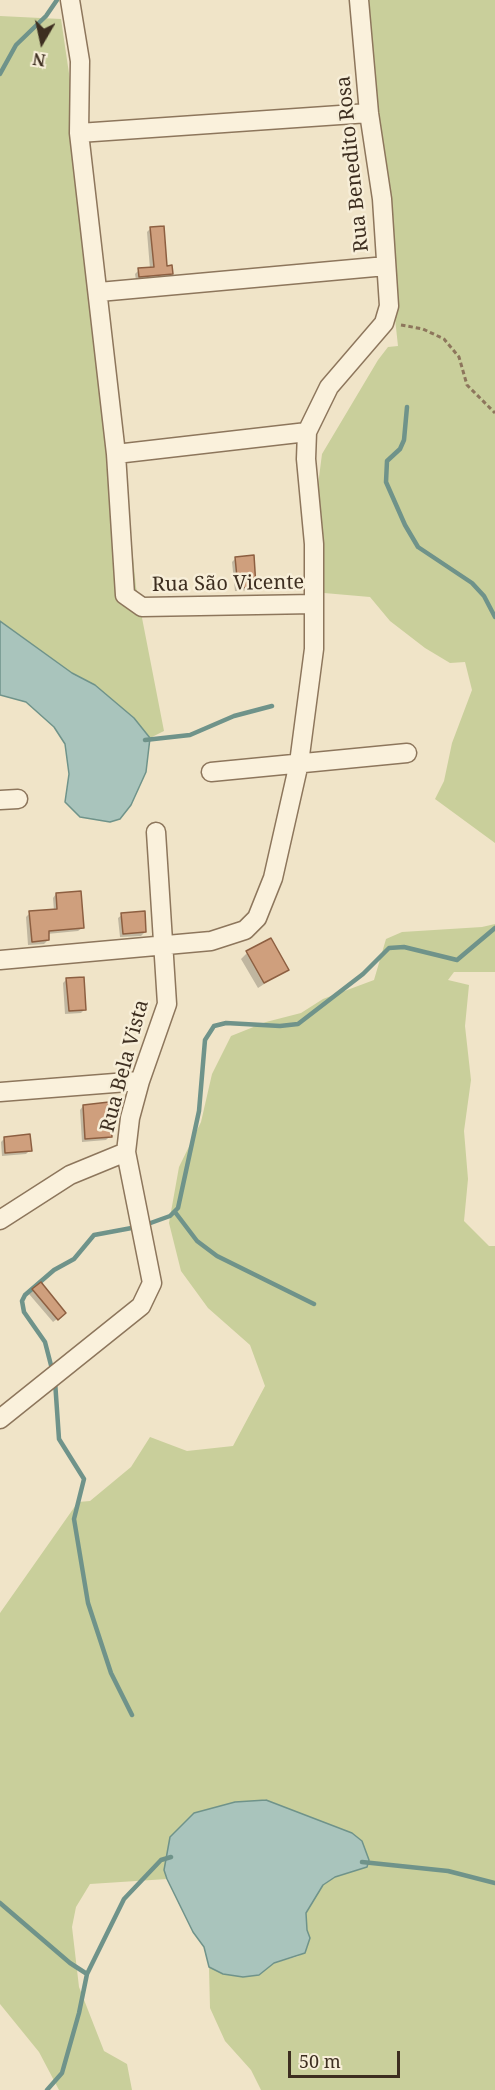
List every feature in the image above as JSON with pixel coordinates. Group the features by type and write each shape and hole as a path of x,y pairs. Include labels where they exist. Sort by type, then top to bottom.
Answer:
{"street":[{"name":"Rua São Vicente","path":"0,960 164,947 211,941 245,930 257,918 273,878 299,763 314,649 314,604 142,607 125,596 116,454 79,133 80,61 70,0"},
{"name":"Rua Benedito Rosa","path":"359,0 369,113 382,199 389,306 384,323"},
{"path":"79,133 369,113"},
{"path":"99,292 386,266"},
{"path":"314,604 314,544 306,459 307,432 329,387 384,323"},
{"path":"116,454 307,432"},
{"path":"211,772 406,753"},
{"name":"Rua Bela Vista","path":"0,1419 141,1306 152,1283 126,1152 130,1118 140,1081 167,1004 156,832"},
{"path":"0,1092 140,1081"},
{"path":"0,1220 70,1175 126,1152"}],"path":[{"path":"384,323 423,329 444,339 459,357 467,386 495,413"}],"green space":[{"path":"367,0 495,0 495,843 435,799 444,781 452,743 472,690 465,662 450,663 425,648 390,621 370,597 324,593 318,561 321,546 318,485 322,454 378,360 388,347 398,346 367,60"},
{"path":"0,16 61,19 117,400 136,587 164,731 150,738 134,718 95,685 72,673 0,621"},
{"path":"495,924 495,972 454,972 448,980 469,985 465,1026 471,1080 464,1131 468,1179 464,1221 489,1246 495,1246 495,2090 261,2090 251,2070 225,2041 210,2008 209,1967 223,1974 243,1977 259,1975 274,1963 299,1956 310,1938 306,1913 323,1885 335,1877 367,1867 352,1833 321,1823 170,1837 164,1870 167,1879 90,1884 76,1907 72,1927 79,1987 104,2051 127,2064 132,2090 59,2090 39,2052 0,2004 0,1613 78,1502 90,1501 131,1467 150,1437 187,1451 233,1446 265,1386 250,1345 208,1308 181,1271 169,1223 179,1167 201,1122 212,1074 231,1036 266,1022 301,1013 323,999 374,980 386,939 402,932 482,927"}],"water":[{"path":"0,621 72,673 95,685 134,718 150,738 146,772 131,805 120,819 110,822 80,817 65,802 69,774 65,744 54,727 26,702 0,695"},
{"path":"266,1800 352,1833 362,1841 369,1860 367,1867 335,1877 323,1885 306,1913 310,1938 305,1953 274,1963 259,1975 243,1977 223,1974 209,1967 204,1947 193,1932 167,1879 164,1870 170,1837 194,1813 235,1802"}],"building":[{"path":"164,226 167,266 172,265 173,274 139,277 138,268 154,267 150,227"},
{"path":"254,555 256,587 238,588 235,557"},
{"path":"81,891 84,928 49,931 49,940 32,942 29,911 57,909 56,893"},
{"path":"145,911 146,932 123,934 121,913"},
{"path":"271,938 289,970 264,983 246,951"},
{"path":"84,977 86,1010 69,1011 66,978"},
{"path":"109,1102 112,1137 85,1139 83,1105"},
{"path":"30,1134 32,1151 5,1153 4,1137"},
{"path":"41,1282 66,1313 58,1320 32,1289"}],"waterway":[{"path":"0,74 16,45 46,16 57,0"},
{"path":"407,407 404,440 400,449 387,461 386,482 405,525 418,547 472,583 484,596 495,617"},
{"path":"145,740 190,735 234,716 272,706"},
{"path":"145,1225 170,1216 178,1208 199,1111 205,1040 214,1026 226,1023 280,1026 298,1024 363,974 389,948 404,947 457,960 495,928"},
{"path":"175,1212 197,1241 217,1256 314,1304"},
{"path":"53,1373 45,1342 24,1312 22,1301 25,1295 54,1270 74,1259 94,1235 137,1227"},
{"path":"55,1381 59,1439 84,1479 74,1519 88,1603 111,1673 132,1715"},
{"path":"47,2090 62,2073 87,1974 124,1899 161,1860 171,1857"},
{"path":"362,1862 448,1871 495,1883"},
{"path":"0,1903 70,1963 87,1974"}]}
